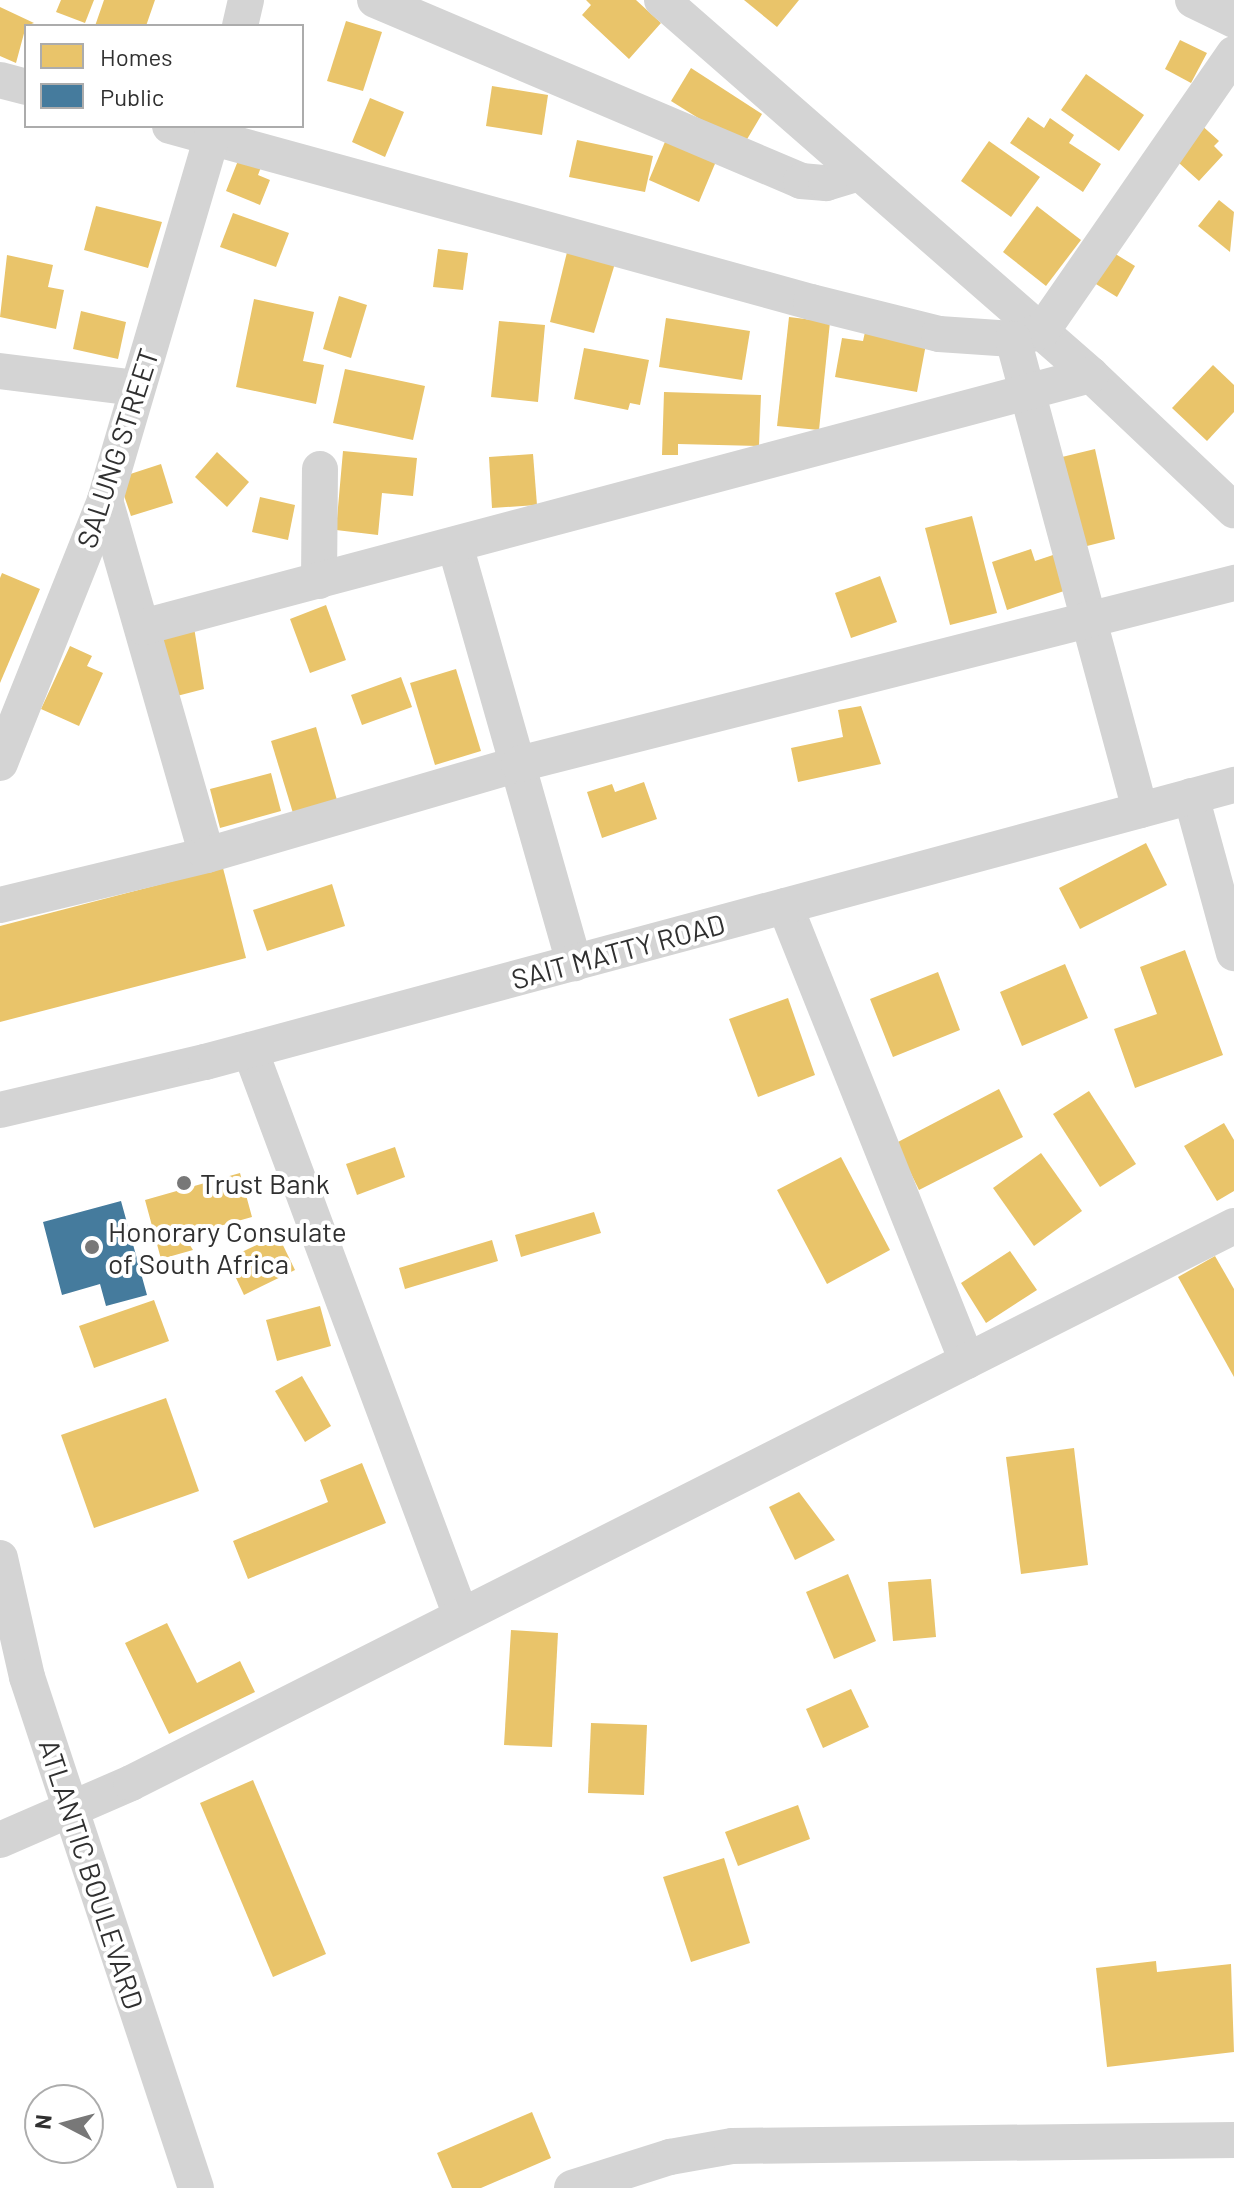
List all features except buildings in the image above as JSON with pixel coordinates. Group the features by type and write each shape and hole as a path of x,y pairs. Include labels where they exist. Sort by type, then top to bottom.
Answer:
{"street":[{"path":"240,24 246,0"},
{"path":"375,0 801,181 826,183 856,174"},
{"path":"662,0 856,174 1027,335 1091,375 1234,510"},
{"path":"1193,0 1234,20"},
{"path":"1140,810 1026,392 1027,335 1234,54"},
{"path":"0,80 24,86"},
{"path":"185,128 214,132 825,306 939,334 1027,335"},
{"name":"SALUNG STREET","path":"0,763 105,500 214,132"},
{"path":"0,371 137,388"},
{"path":"143,627 1091,375"},
{"path":"319,581 320,469"},
{"path":"105,500 207,855"},
{"path":"455,545 574,963"},
{"path":"0,905 207,855 519,764 1234,583"},
{"name":"SAIT MATTY ROAD","path":"0,1110 250,1050 1234,785"},
{"path":"1191,796 1234,953"},
{"path":"785,906 967,1361"},
{"path":"250,1050 461,1616"},
{"path":"0,1840 71,1811 1234,1226"},
{"name":"ATLANTIC BOULEVARD","path":"0,1558 27,1677 196,2188"},
{"path":"572,2188 670,2157 732,2146 1234,2140"}],"place":[{"name":"Trust Bank","path":"184,1183"},
{"name":"Honorary Consulate of South Africa","path":"92,1247"}]}
